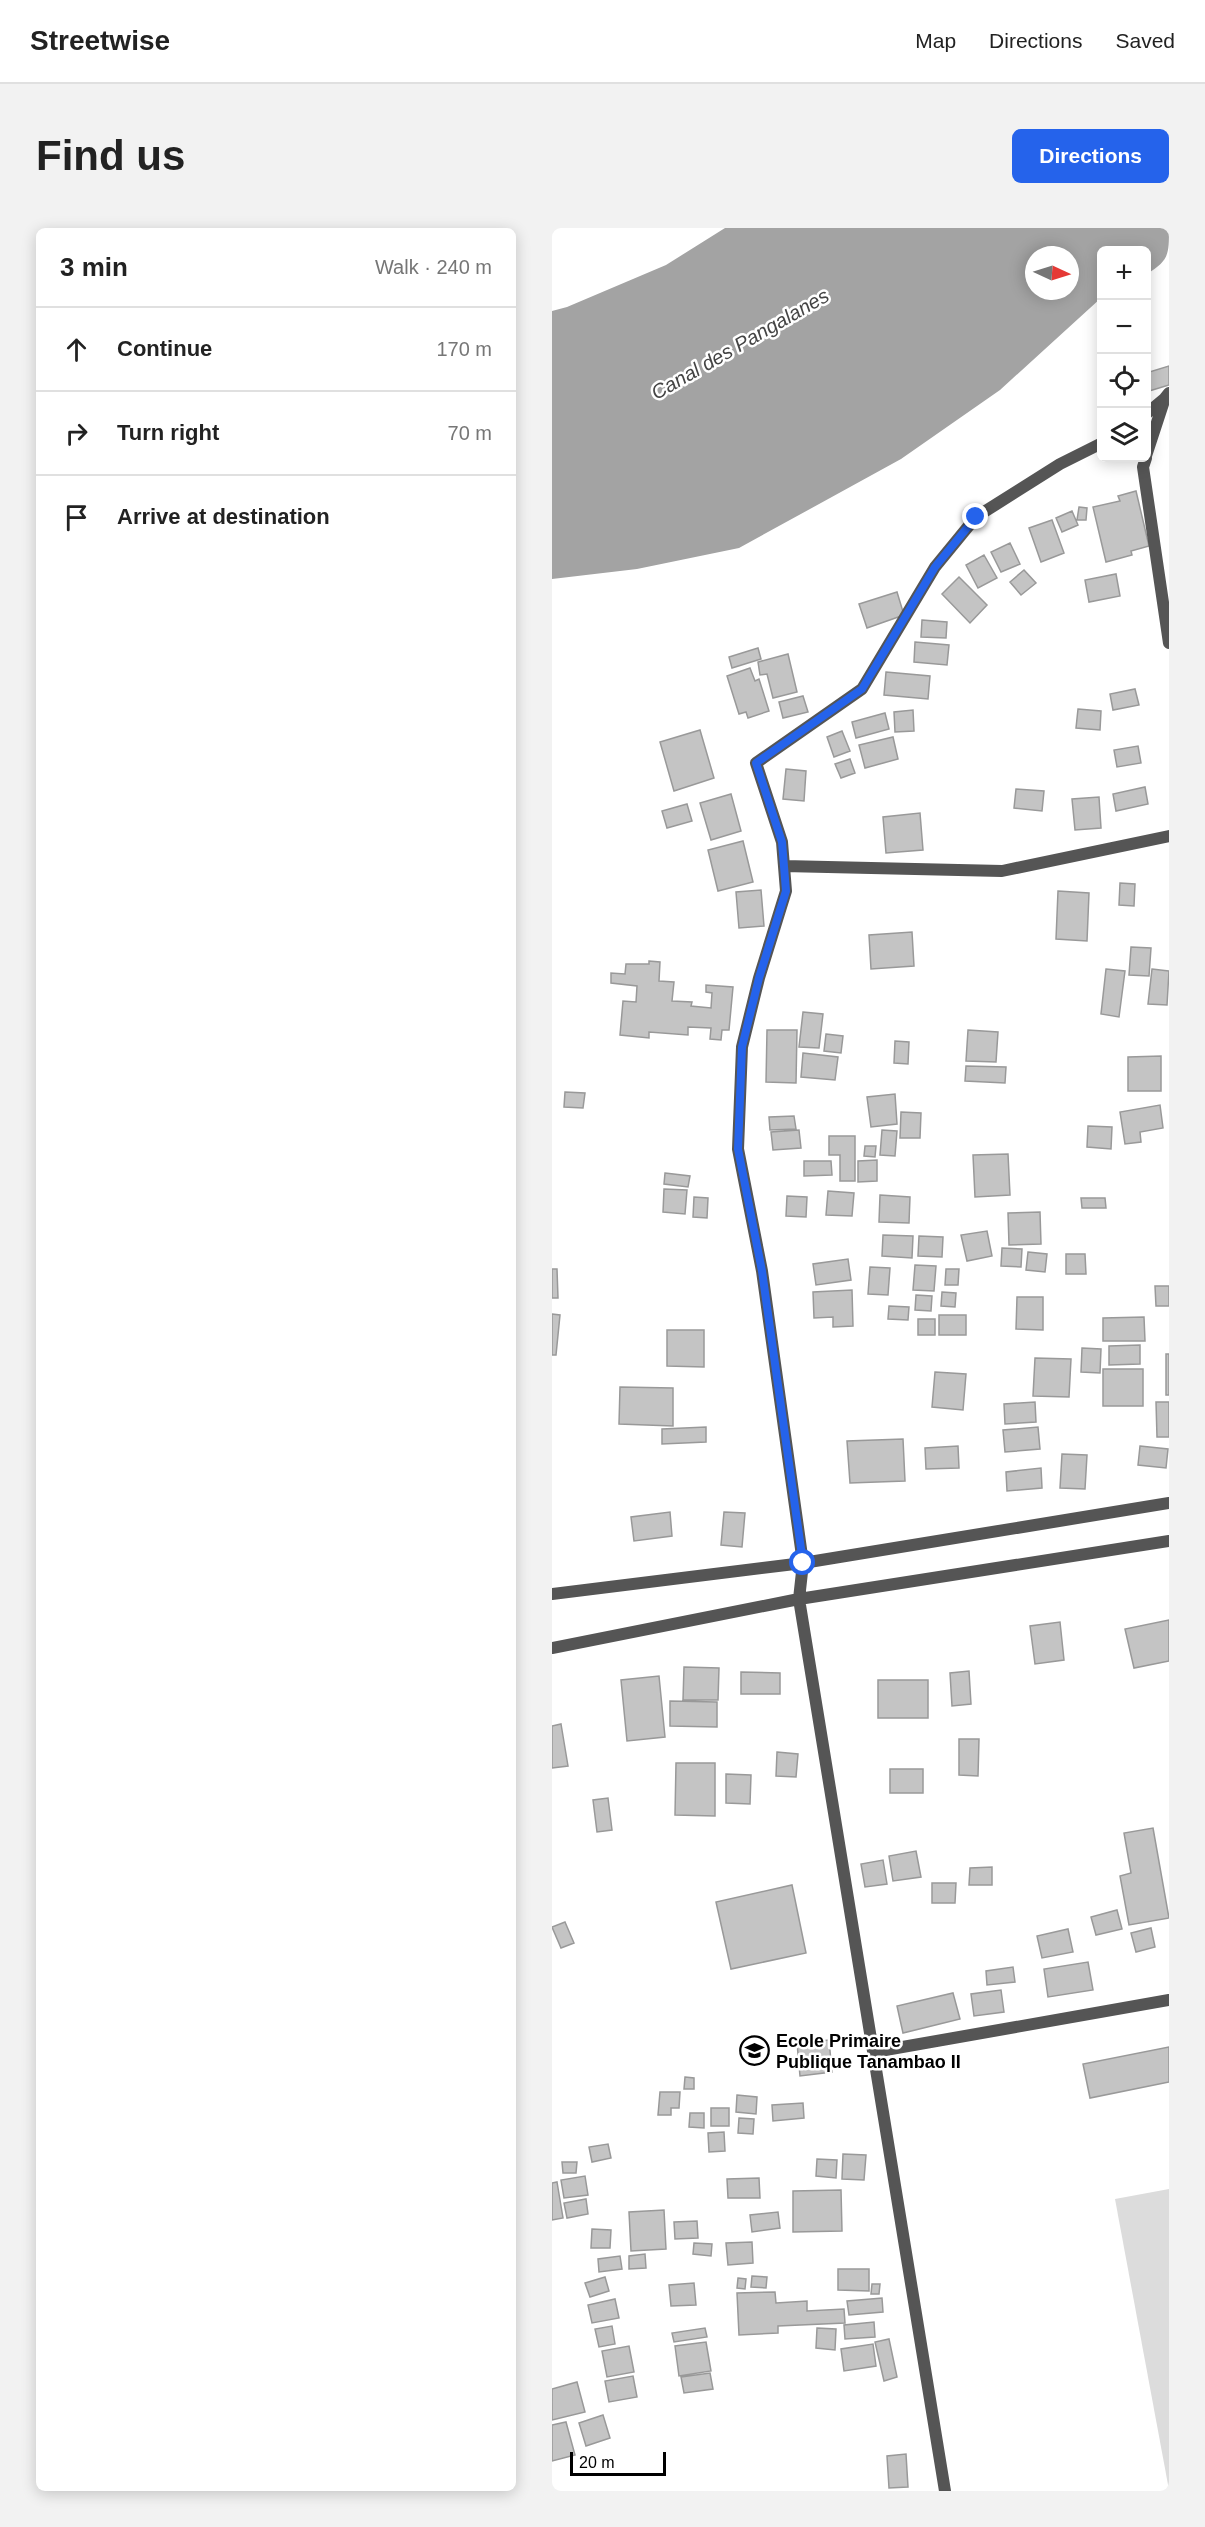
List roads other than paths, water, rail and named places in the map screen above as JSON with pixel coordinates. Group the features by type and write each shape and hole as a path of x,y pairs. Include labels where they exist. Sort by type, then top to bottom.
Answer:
{"street":[{"path":"1151,410 1168,396"},
{"path":"1151,443 1168,396"},
{"path":"945,2491 799,1599 803,1563 762,1271 738,1149 742,1047 759,978 786,891 782,842 756,763 862,689 935,567 976,517 1060,464 1097,445"},
{"path":"1144,462 1143,467 1169,643"},
{"path":"784,866 1002,871 1169,836"},
{"path":"552,1594 803,1563 1169,1503"},
{"path":"552,1648 799,1599 1169,1541"},
{"path":"874,2052 1169,2000"}],"water":[{"name":"Canal des Pangalanes","path":"725,228 1169,228 1169,245 1166,256 1160,265 1151,271 1151,246 1097,246 1097,302 1000,390 901,459 739,548 637,569 552,579 552,311 567,307 666,265"}],"place":[{"name":"Ecole Primaire Publique Tanambao II","path":"755,2051"}]}
